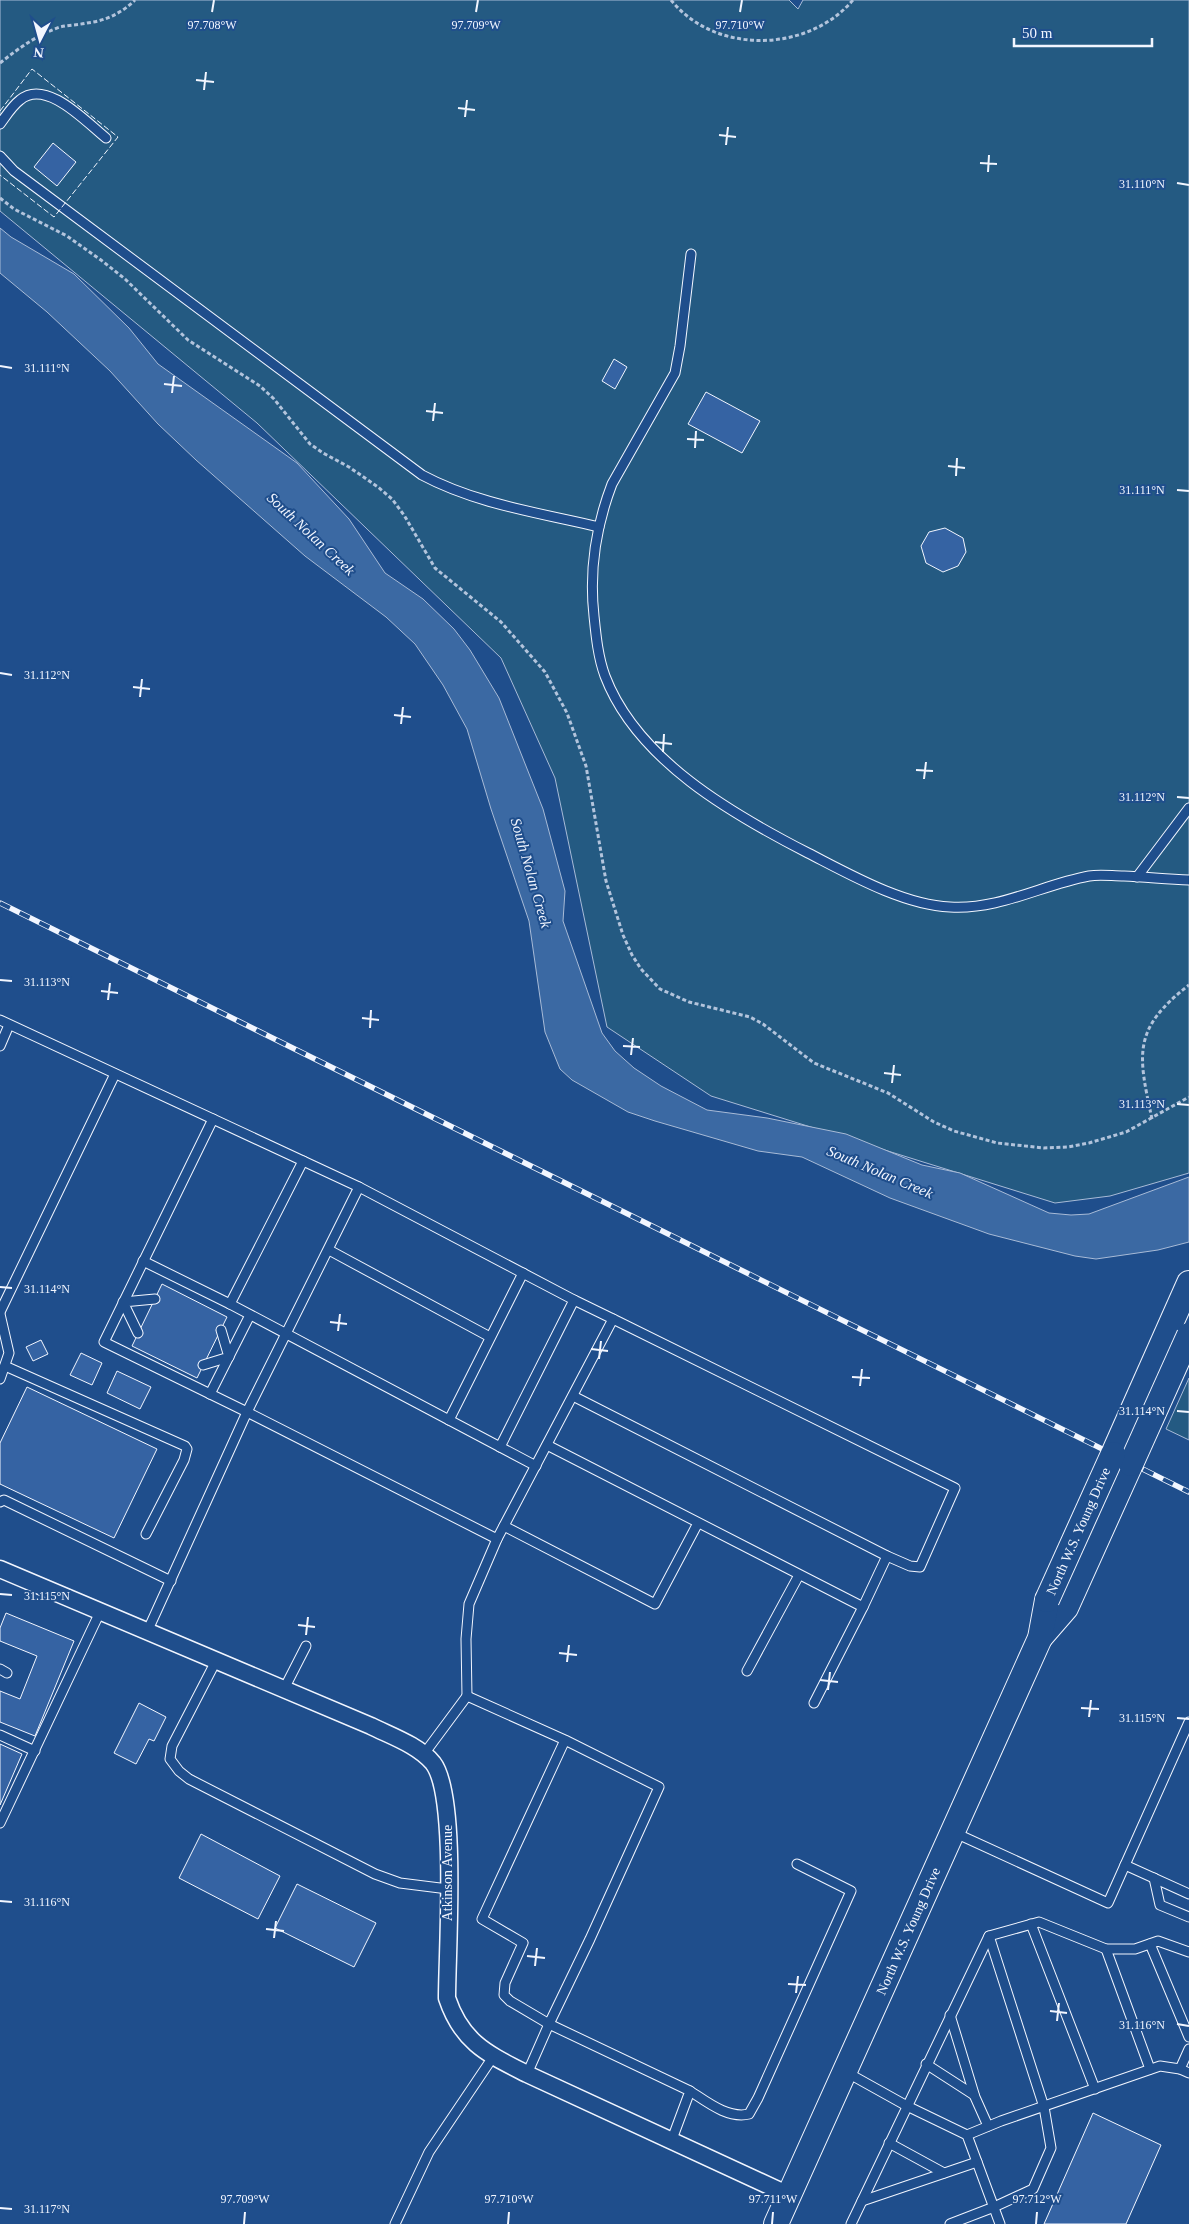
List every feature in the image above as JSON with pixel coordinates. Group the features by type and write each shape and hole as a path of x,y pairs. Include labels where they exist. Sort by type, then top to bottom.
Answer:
{"main road":[{"path":"1122,1459 1189,1283"},
{"path":"1122,1459 1189,1336"},
{"name":"North W.S. Young Drive","path":"776,2224 1122,1459"}],"street":[{"name":"Atkinson Avenue","path":"0,1569 371,1726 424,1754 433,1763 440,1775 449,1826 447,1998 453,2016 460,2027 474,2043 494,2057 527,2074 789,2195"}],"lane":[{"path":"0,124 20,99 42,94 61,102 106,138"},
{"path":"0,156 29,183 422,475 453,490 476,498 599,527"},
{"path":"691,254 675,373 620,467 605,502 599,527 592,578 592,602 599,655 605,676 622,708 652,747 689,781 717,801 782,840 854,876 898,894 934,905 948,907 983,906 1018,898 1095,875 1189,880"},
{"path":"1137,877 1189,808"},
{"path":"0,1020 359,1187 574,1300 955,1488 920,1567 910,1566 572,1396"},
{"path":"0,1046 9,1025"},
{"path":"0,1379 9,1353 0,1313 116,1074"},
{"path":"213,1119 104,1342 247,1412 497,1539"},
{"path":"230,1304 303,1161"},
{"path":"148,1632 247,1412 359,1187"},
{"path":"329,1250 490,1337"},
{"path":"143,1261 250,1314 536,1466"},
{"path":"449,1420 523,1273"},
{"path":"123,1302 155,1299"},
{"path":"500,1447 574,1300"},
{"path":"123,1302 138,1333"},
{"path":"210,1394 250,1314"},
{"path":"424,1754 467,1696 466,1639 469,1604 497,1539 612,1319"},
{"path":"221,1330 229,1357"},
{"path":"203,1365 229,1357"},
{"path":"5,1366 186,1446 184,1460 146,1534"},
{"path":"547,1445 863,1607"},
{"path":"0,1502 4,1500 170,1580"},
{"path":"504,1526 655,1604 698,1523"},
{"path":"814,1703 887,1556"},
{"path":"747,1671 800,1575"},
{"path":"0,1823 100,1612"},
{"path":"284,1690 306,1646"},
{"path":"216,1661 172,1746 170,1759 179,1771 189,1779 375,1874 400,1883 448,1889"},
{"path":"467,1696 565,1740 659,1787 527,2074"},
{"path":"953,1832 1108,1903 1189,1722"},
{"path":"0,1735 35,1751"},
{"path":"565,1740 482,1920 523,1943 505,1983 504,1994 510,2001 549,2024 690,2091 716,2107 738,2117 749,2114 758,2098 851,1890 797,1864"},
{"path":"1125,1865 1189,1894"},
{"path":"1154,1878 1160,1905 1189,1917"},
{"path":"851,2224 926,2064 989,1936 1039,1922 1106,1949 1135,1949 1158,1941 1189,1952"},
{"path":"1031,1924 1095,2089"},
{"path":"950,2224 1033,2189 1051,2148 1044,2107 989,1936"},
{"path":"1150,1944 1189,2037"},
{"path":"1106,1949 1150,2069"},
{"path":"950,2015 975,2097"},
{"path":"967,2135 1150,2069 1163,2066 1185,2071 1189,2049"},
{"path":"396,2224 429,2152 494,2057"},
{"path":"926,2064 973,2092 988,2126"},
{"path":"845,2071 906,2106 967,2135 1000,2224"},
{"path":"671,2142 690,2091"},
{"path":"889,2143 944,2173"},
{"path":"862,2201 977,2162"}],"path":[{"path":"0,63 36,37 63,26 107,18 120,12 135,0"},
{"path":"671,0 702,25 723,35 762,42 798,35 819,27 853,0"},
{"path":"0,198 14,209 67,236 101,260 125,279 188,340 260,386 274,399 310,444 378,487 404,515 435,568 501,622 545,672 567,713 586,766 606,881 623,935 641,969 650,981 660,989 689,1002 728,1010 763,1024 814,1063 873,1085 934,1122 977,1139 1021,1147 1068,1147 1126,1132 1189,1097"},
{"path":"1152,1119 1143,1073 1142,1058 1146,1035 1150,1025 1165,1004 1189,985"}],"shaded area":[{"path":"0,0 789,0 798,9 803,0 1189,0 1189,1173 1110,1196 1055,1203 711,1096 607,1027 555,778 501,658 257,423 0,211"},
{"path":"1189,1378 1189,1440 1166,1429"}],"water":[{"name":"South Nolan Creek","path":"0,228 11,237 74,274 129,328 158,364 297,463 349,519 385,573 423,599 454,629 470,650 499,698 543,809 565,891 563,921 602,1033 615,1051 634,1068 661,1086 707,1110 767,1118 846,1134 922,1165 960,1173 1049,1213 1089,1214 1189,1177 1189,1242 1158,1250 1096,1259 1075,1256 989,1234 890,1198 802,1157 758,1151 628,1112 572,1080 560,1069 545,1032 529,921 491,809 467,729 443,685 415,644 386,617 305,556 196,460 158,424 110,371 47,312 0,273"}],"building":[{"path":"53,143 76,162 57,186 34,167"},
{"path":"614,359 627,367 615,389 602,381"},
{"path":"706,392 760,421 742,453 688,424"},
{"path":"945,528 963,538 966,552 958,566 943,572 926,563 921,546 929,532"},
{"path":"162,1284 227,1317 197,1378 132,1346"},
{"path":"41,1340 48,1354 33,1361 26,1347"},
{"path":"81,1353 102,1363 92,1385 70,1375"},
{"path":"117,1371 151,1387 140,1409 107,1393"},
{"path":"27,1387 157,1449 114,1538 0,1484 0,1443"},
{"path":"6,1613 74,1641 35,1736 0,1722 0,1691 20,1699 37,1656 0,1641 0,1628"},
{"path":"139,1703 166,1717 154,1741 149,1739 136,1764 114,1753"},
{"path":"0,1744 22,1754 0,1805"},
{"path":"201,1834 280,1876 258,1919 179,1878"},
{"path":"297,1884 376,1923 354,1967 275,1928"},
{"path":"1093,2113 1161,2145 1126,2224 1044,2224"}],"railway":[{"path":"0,903 1189,1492"}],"fence":[{"path":"0,111 32,69 118,137 54,217 0,175"}]}
